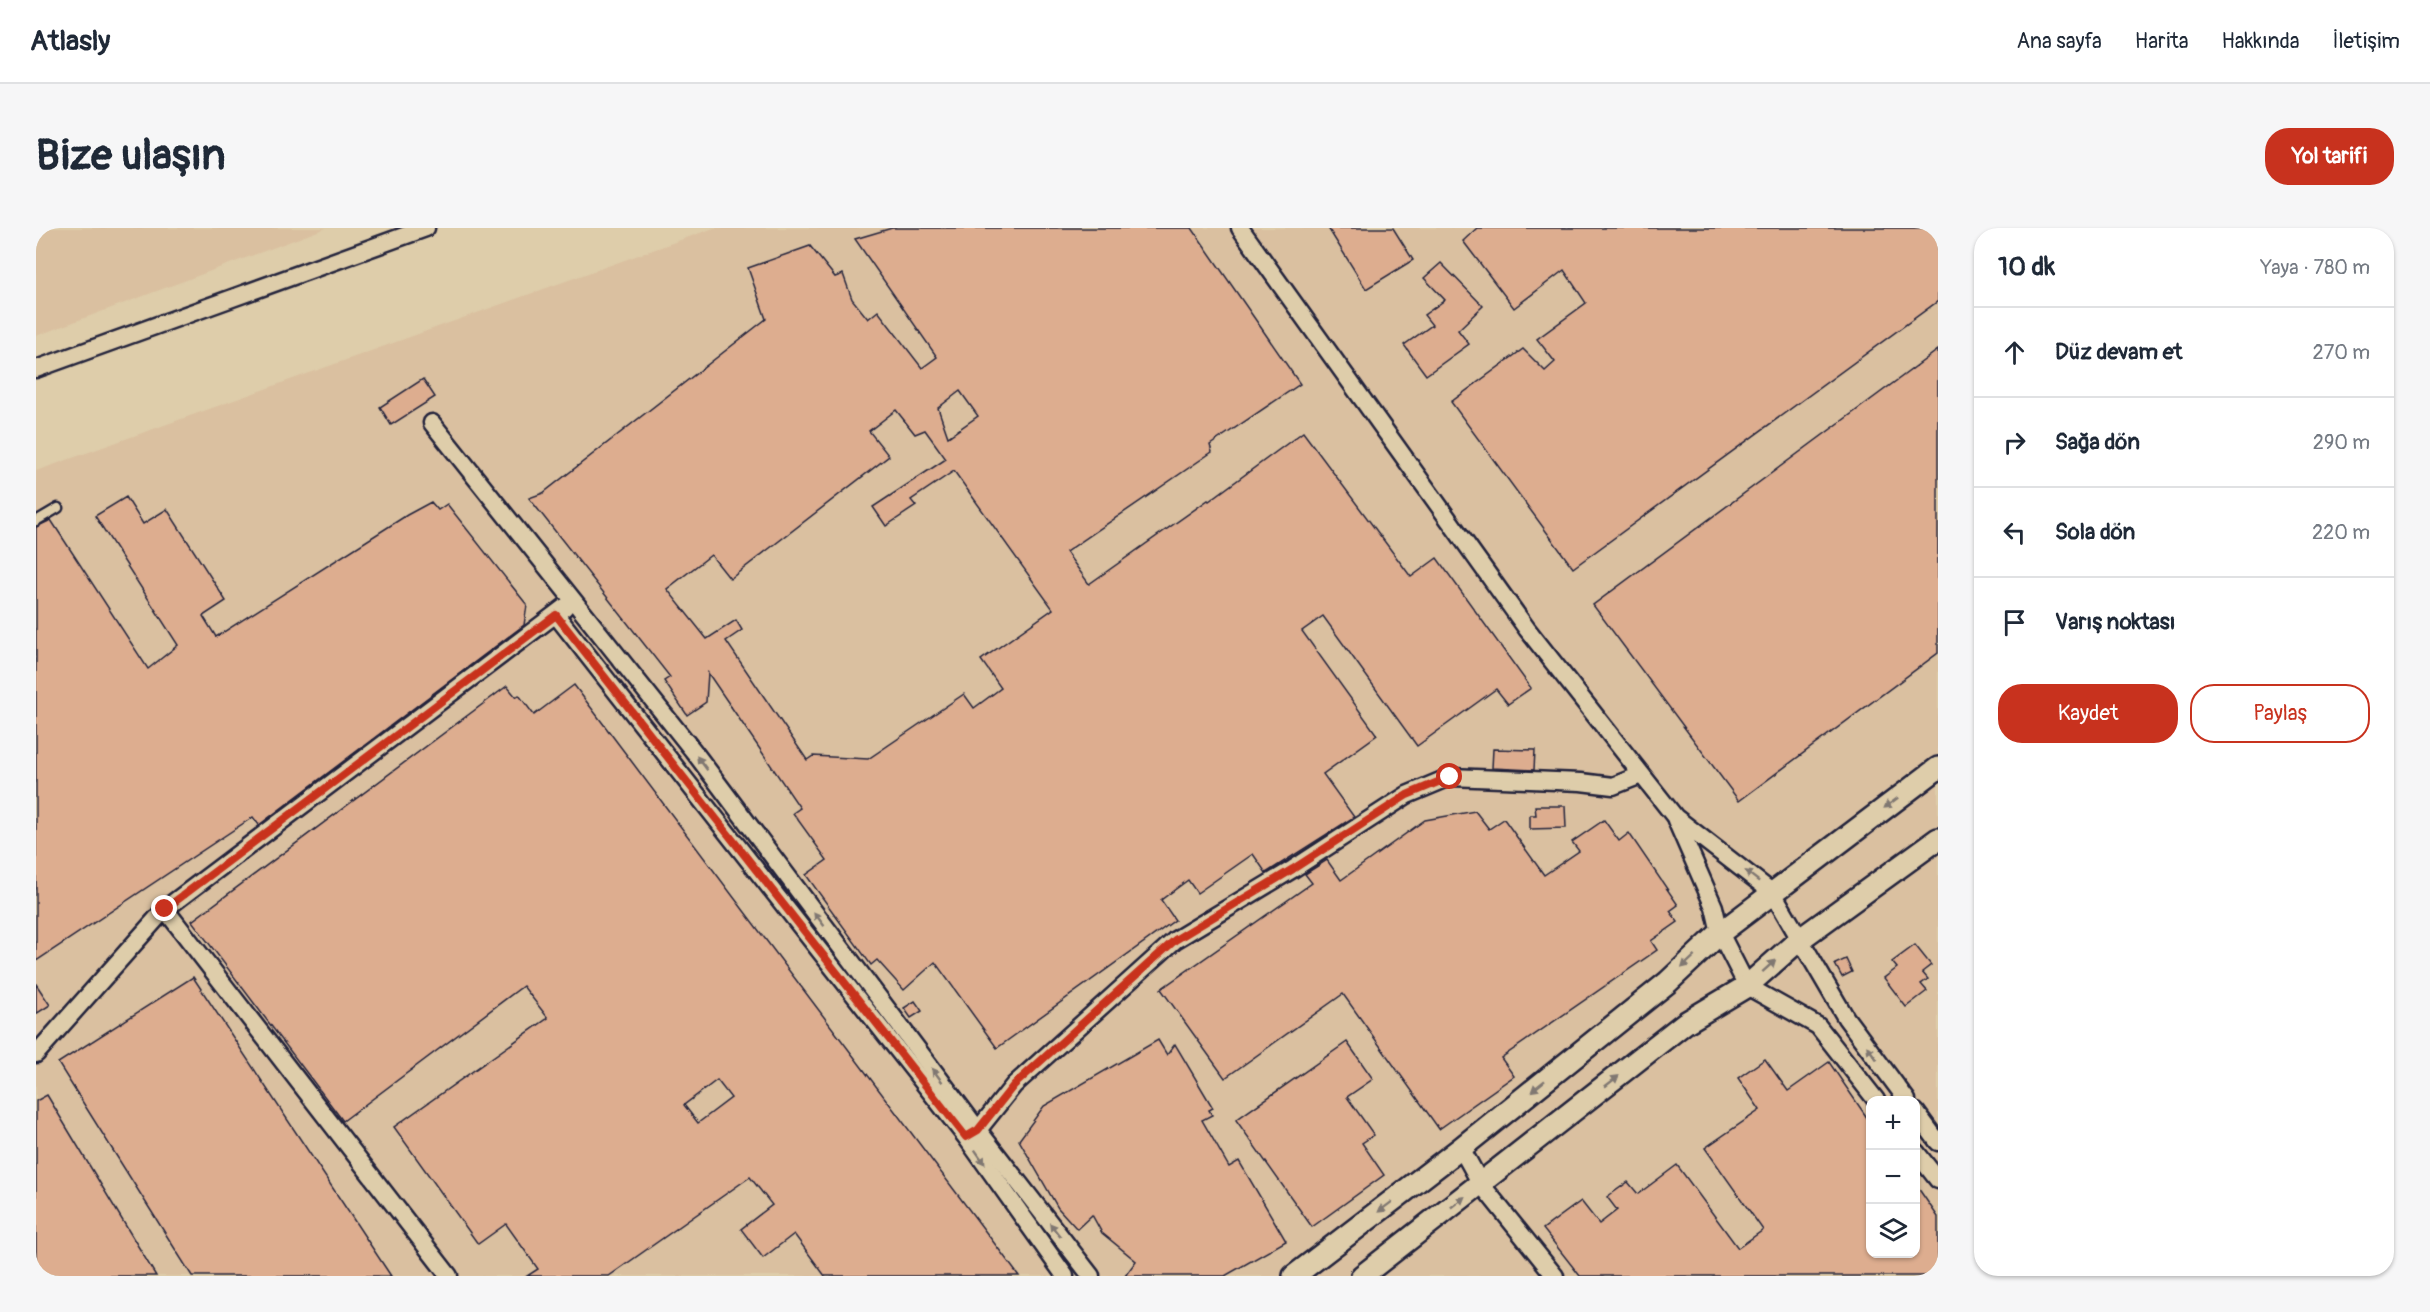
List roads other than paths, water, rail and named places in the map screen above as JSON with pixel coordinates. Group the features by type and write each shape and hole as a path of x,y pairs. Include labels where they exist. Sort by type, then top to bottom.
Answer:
{"street":[{"path":"36,369 426,228"},
{"path":"1239,228 1527,629 1675,817 1773,893 1846,1018 1903,1096"},
{"path":"432,423 695,753 972,1134 1065,1276"},
{"path":"36,1054 165,909 556,615 573,599"},
{"path":"556,615 972,1134 1091,1276"},
{"path":"1294,1276 1461,1148 1668,982 1720,933 1938,768"},
{"path":"972,1134 1014,1085 1175,940 1293,869 1407,795 1450,777 1581,782 1612,786 1641,774"},
{"path":"1675,817 1714,906 1720,933 1747,986 1818,1026 1872,1096"},
{"path":"1362,1276 1686,1023 1747,986 1799,940 1938,839"},
{"path":"165,909 449,1276"},
{"path":"1920,1117 1938,1142"},
{"path":"1461,1148 1481,1184 1555,1276"},
{"path":"1920,1157 1938,1180"}],"lane":[{"path":"36,521 58,508"}]}
